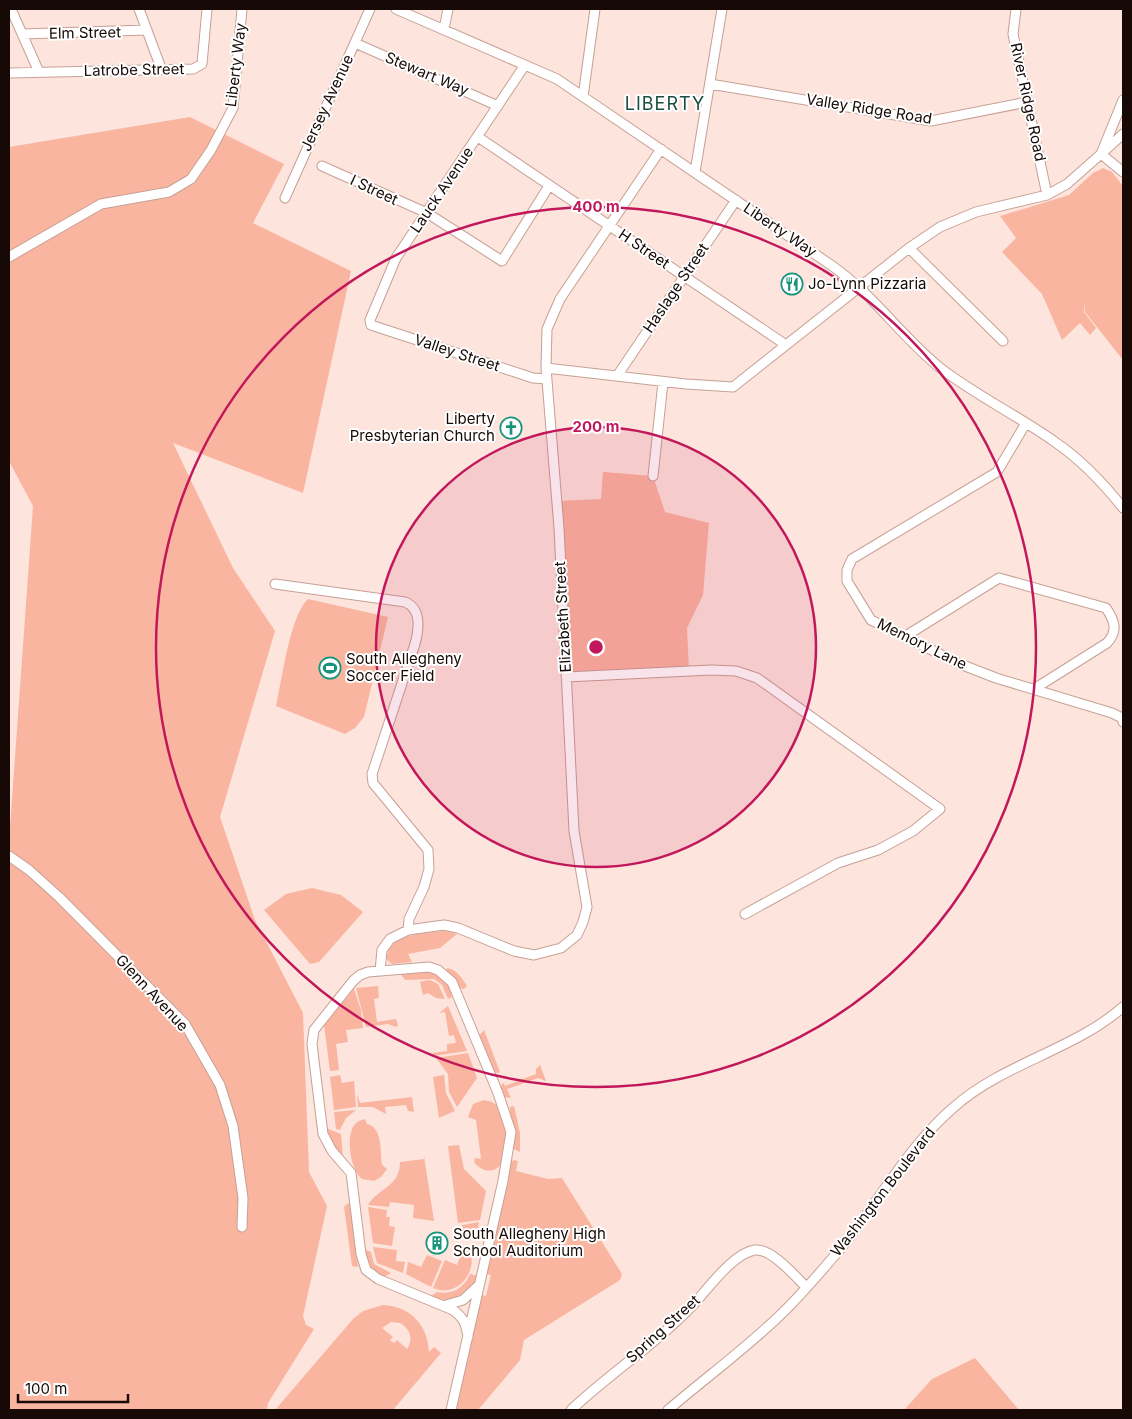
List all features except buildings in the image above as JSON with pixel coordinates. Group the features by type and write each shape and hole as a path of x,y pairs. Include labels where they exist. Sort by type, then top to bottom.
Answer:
{"street":[{"path":"11,9 39,72"},
{"path":"139,9 160,68"},
{"name":"Latrobe Street","path":"9,73 193,68 202,64 207,9"},
{"name":"Liberty Way","path":"9,257 101,204 169,192 191,179 211,150 233,108 242,9"},
{"name":"Jersey Avenue","path":"285,198 370,9"},
{"name":"Liberty Way","path":"396,9 557,79 736,200 860,287 931,360 956,379 1056,443 1081,464 1123,508"},
{"path":"444,29 448,9"},
{"path":"583,97 595,9"},
{"path":"694,172 722,9"},
{"name":"River Ridge Road","path":"1016,9 1013,34 1047,195"},
{"name":"Elm Street","path":"22,34 118,33 147,30"},
{"name":"Stewart Way","path":"355,43 498,106"},
{"name":"Lauck Avenue","path":"370,320 396,258 525,65"},
{"name":"Valley Ridge Road","path":"710,84 931,121 1028,102"},
{"path":"1101,154 1123,100"},
{"path":"546,368 663,382 734,387 909,248 940,227 976,212 1047,195 1067,184 1123,134"},
{"name":"H Street","path":"478,136 549,186 786,345"},
{"name":"Elizabeth Street","path":"408,930 444,925 458,928 514,951 534,955 561,948 577,935 587,907 574,831 559,528 546,368 547,329 551,318 608,226 661,149"},
{"path":"1101,154 1123,172"},
{"name":"I Street","path":"322,166 427,213 502,261 549,186"},
{"name":"Haslage Street","path":"617,376 736,200"},
{"path":"909,248 1003,341"},
{"name":"Valley Street","path":"370,320 372,324 377,326 533,378 548,380"},
{"path":"653,476 663,382"},
{"name":"Memory Lane","path":"1026,423 996,472 852,559 847,570 847,581 866,615 871,620 904,637 969,667 1112,713 1122,718 1123,722"},
{"path":"904,637 999,578 1106,608 1112,616 1115,626 1112,638 1099,649 1034,689"},
{"path":"275,584 405,602 411,604 417,612 419,627 415,644 372,774 373,783 428,850 429,868 424,886 409,918 408,930 390,940 382,950 380,971"},
{"path":"566,677 711,670 736,671 757,678 940,809 913,831 878,850 838,863 745,914"},
{"name":"Glenn Avenue","path":"9,856 29,870 58,897 185,1024 220,1085 233,1126 243,1198 242,1227"},
{"path":"451,1410 468,1337 510,1148 511,1132 452,982 442,972 429,967 380,971 360,975 314,1030 312,1044 323,1134 332,1151 351,1173 361,1254 366,1270 378,1279 443,1306 461,1316 466,1323 468,1337"},
{"name":"Washington Boulevard","path":"668,1410 775,1320 838,1252 917,1146 956,1105 1003,1074 1087,1032 1123,1007"},
{"name":"Spring Street","path":"572,1410 671,1325 693,1305 713,1281 743,1255 754,1250 770,1254 806,1287"},
{"path":"443,1306 463,1300 479,1285"}],"shaded area":[{"path":"190,117 284,164 253,223 351,271 303,493 173,443 233,568 275,631 220,817 255,920 303,1013 309,1172 327,1206 303,1316 306,1325 314,1329 268,1403 267,1410 9,1410 9,841 33,506 9,461 9,147"},
{"path":"1103,168 1112,172 1123,186 1123,360 1085,312 1084,302 1084,312 1096,328 1090,335 1080,323 1062,340 1042,294 1002,252 1016,238 1000,216 1069,195 1093,173"},
{"path":"603,472 653,476 665,512 709,523 703,595 687,628 689,671 566,677 557,501 601,499"},
{"name":"South Allegheny Soccer Field","path":"308,599 388,617 364,717 355,728 345,734 276,706 296,619"},
{"path":"312,888 341,895 363,912 319,962 310,964 264,910 286,894"},
{"path":"446,931 457,934 440,948 408,954 412,962 392,964 387,960 388,952 392,945 400,940 429,932"},
{"path":"447,968 453,970 461,977 467,986 464,989 460,988 446,971"},
{"path":"432,971 448,983 452,997 448,999 442,985 434,979 405,980 399,972"},
{"path":"430,980 438,984 445,999 436,998 428,993 423,995 420,982 412,983"},
{"path":"378,986 379,998 374,999 377,1022 396,1019 398,1025 396,1027 388,1024 366,1027 356,988"},
{"path":"354,989 361,1010 363,1028 346,1030 348,1042 336,1044 339,1070 330,1071 324,1025"},
{"path":"448,1006 467,1051 433,1056 433,1053 447,1051 447,1044 456,1043 454,1035 449,1036 445,1012 439,1013"},
{"path":"484,1030 500,1072 498,1073 493,1072 479,1036"},
{"path":"468,1053 477,1078 457,1107 449,1092 448,1074 436,1058"},
{"path":"540,1065 546,1081 538,1078 507,1089 511,1098 504,1097 500,1088 502,1084 504,1083 505,1086 536,1074 536,1069"},
{"path":"340,1075 342,1083 354,1081 356,1107 334,1110 330,1077"},
{"path":"444,1075 446,1093 455,1111 439,1118 433,1077"},
{"path":"357,1094 360,1103 412,1097 414,1112 408,1111 406,1105 385,1107 386,1114 373,1107 358,1107"},
{"path":"484,1100 492,1102 499,1108 506,1133 504,1159 495,1170 491,1171 480,1168 474,1162 475,1158 481,1159 476,1120 468,1117 473,1104"},
{"path":"514,1106 520,1133 520,1152 514,1149 510,1107"},
{"path":"356,1110 346,1118 340,1130 336,1129 334,1112"},
{"path":"365,1119 367,1124 376,1130 381,1147 382,1165 387,1169 381,1177 374,1181 362,1179 352,1162 351,1132 355,1124"},
{"path":"326,1128 341,1134 343,1158 328,1137"},
{"path":"459,1145 464,1169 486,1191 480,1220 458,1223 448,1146"},
{"path":"424,1156 434,1221 413,1218 414,1205 390,1202 389,1207 368,1205 372,1199 393,1182 399,1170 400,1162 424,1159"},
{"path":"514,1160 518,1161 516,1171 548,1179 562,1178 622,1274 620,1280 524,1340 520,1360 478,1410 456,1410 482,1295 486,1296 491,1275 486,1274 511,1162"},
{"path":"348,1203 351,1206 358,1267 352,1266 344,1207"},
{"path":"368,1207 387,1210 386,1217 390,1217 389,1226 395,1227 392,1246 373,1243"},
{"path":"479,1222 476,1239 464,1236 462,1225"},
{"path":"373,1247 397,1250 396,1261 405,1262 403,1273 377,1263"},
{"path":"364,1249 371,1252 374,1264 391,1273 384,1277 376,1272 368,1262"},
{"path":"471,1254 470,1270 462,1283 449,1290 433,1288 445,1260 457,1265 461,1255"},
{"path":"427,1255 442,1261 431,1287 406,1274 408,1262 421,1267"},
{"path":"470,1274 478,1276 471,1289 465,1294 445,1300 430,1297 437,1292 453,1291 461,1287"},
{"path":"383,1305 393,1306 409,1313 416,1319 425,1333 429,1352 434,1347 441,1353 393,1410 275,1410 353,1319 363,1311","holes":["391,1322 400,1323 410,1335 407,1349 397,1340 394,1343 390,1340 393,1337 382,1328"]},
{"path":"975,1358 1019,1410 904,1410 932,1379"}],"place":[{"name":"Jo-Lynn Pizzaria","path":"792,284"},
{"name":"Liberty Presbyterian Church","path":"511,428"},
{"name":"South Allegheny Soccer Field","path":"330,668"},
{"name":"South Allegheny High School Auditorium","path":"437,1243"}],"district":[{"name":"LIBERTY","path":"665,104"}]}
